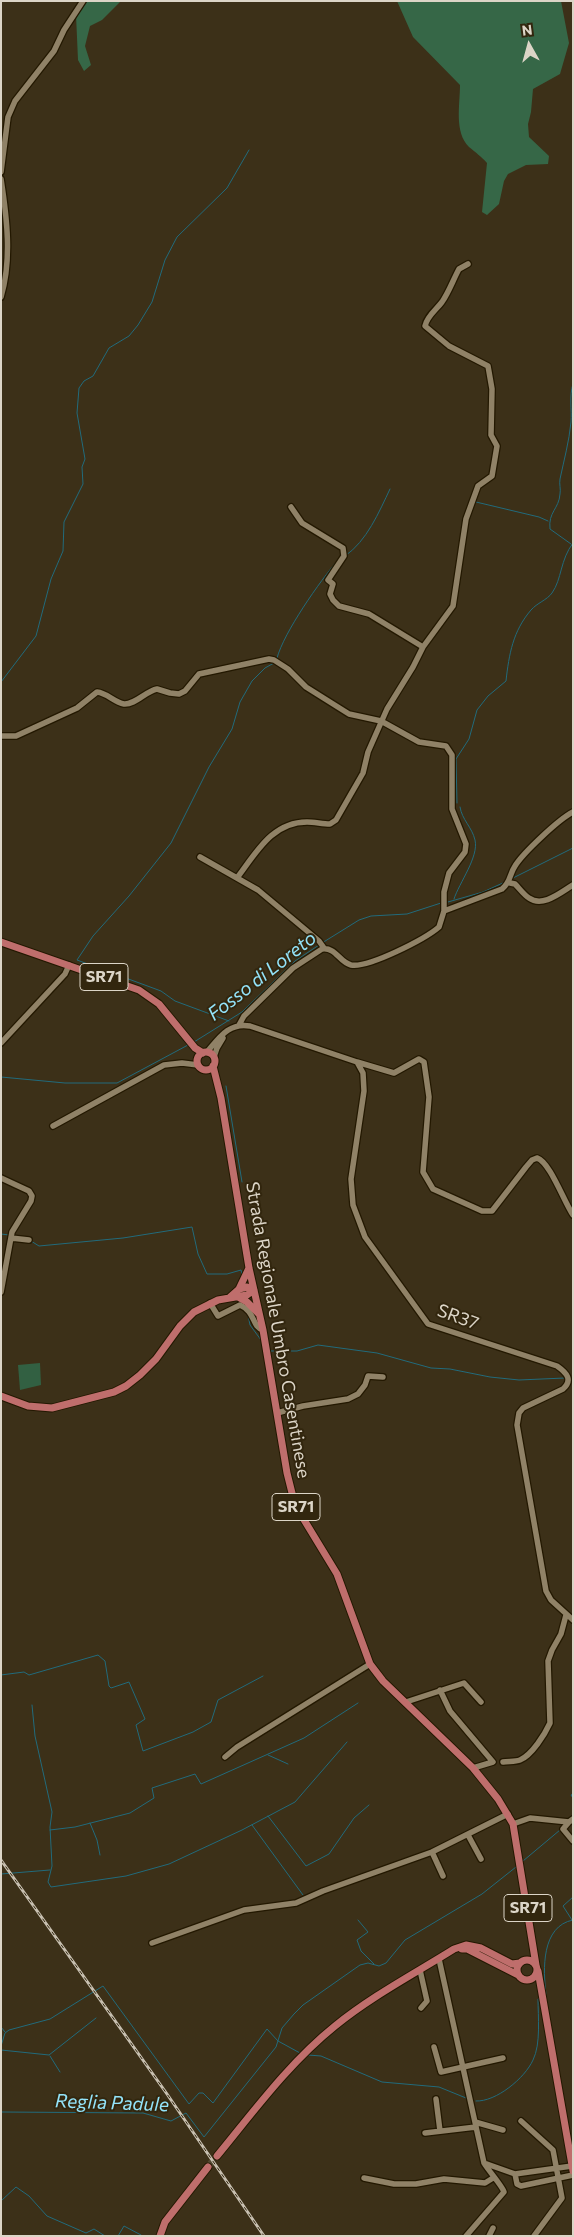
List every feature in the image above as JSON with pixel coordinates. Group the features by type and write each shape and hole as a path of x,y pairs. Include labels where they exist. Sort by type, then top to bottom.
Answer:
{"main road":[{"name":"SR71","path":"1,942 119,982 150,997 159,1004 192,1045 215,1079"},
{"name":"SR71","path":"202,1060 214,1057 215,1079"},
{"path":"202,1060 209,1070 213,1066"},
{"name":"Strada Regionale Umbro Casentinese","path":"215,1079 221,1098 249,1268 287,1473 295,1505 337,1574 370,1664 383,1681 474,1768 508,1814 513,1824 533,1948"},
{"path":"239,1293 249,1268"},
{"path":"1,1396 28,1406 52,1408 114,1392 126,1386 145,1370 186,1318 210,1304 239,1293 246,1287 254,1290"},
{"path":"239,1293 259,1314"},
{"path":"217,2156 308,2049 336,2024 454,1949 466,1945 481,1948 512,1964 532,1960 537,1968 535,1977 529,1980 522,1979 518,1975 467,1949 454,1949"},
{"name":"SR71","path":"518,1975 517,1968 533,1948"},
{"name":"SR71","path":"533,1948 543,1994 572,2167"},
{"path":"529,1980 543,1994"},
{"path":"160,2236 165,2222 174,2208 208,2167"}],"street":[{"path":"1,172 8,117 14,101 54,51 64,30 83,1"},
{"path":"1,179 8,261 6,280 1,297"},
{"path":"237,878 268,837 281,827 306,822 330,824 336,820 363,773 368,752 381,721 423,647 453,606 466,520 478,486 492,476 497,446 491,435 492,389 488,366 450,346 425,326 426,320 449,290 459,269 468,264"},
{"path":"290,507 302,523 343,548 344,556 328,580 333,584 330,594 333,600 339,606 370,614 423,647"},
{"path":"1,736 16,736 78,708 97,692 124,704 132,703 143,694 157,689 179,694 186,691 198,674 269,660 281,664 306,687 349,714 381,721 419,742 446,746 450,749 452,755 452,809 466,844 465,852 449,874 439,927 387,956 352,965 346,963 333,950 322,945 258,890 200,858"},
{"path":"444,905 502,890 510,883 512,870 522,856 573,812"},
{"path":"510,883 515,884 529,898 535,901 549,899 573,885"},
{"path":"214,1057 220,1043 244,1016 293,968 322,945"},
{"path":"1,1043 65,974 70,965"},
{"path":"53,1126 164,1065 202,1060 223,1033 236,1026 250,1026 394,1073 419,1059 424,1062 429,1097 423,1172 434,1189 482,1211 492,1211 526,1167 532,1160 537,1158 546,1164 564,1202 573,1215"},
{"name":"SR37","path":"357,1062 363,1072 364,1091 351,1179 353,1205 365,1237 428,1324 557,1366 566,1372 569,1380 568,1385 523,1408 519,1413 517,1425 546,1591 551,1600 570,1617"},
{"path":"1,1178 29,1191 32,1196 31,1201 12,1232 1,1292"},
{"path":"11,1238 29,1240"},
{"path":"210,1304 218,1316 240,1305 243,1306 251,1313 256,1326 262,1330"},
{"path":"277,1414 303,1406 348,1399 358,1394 365,1385 368,1376 383,1377"},
{"path":"503,1762 520,1760 536,1745 546,1732 550,1723 548,1662 552,1650 570,1617"},
{"path":"225,1757 237,1747 370,1664"},
{"path":"406,1702 464,1683 481,1702"},
{"path":"440,1690 450,1711 493,1762 474,1768"},
{"path":"152,1943 244,1910 296,1903 322,1891 432,1852 508,1814"},
{"path":"513,1824 530,1818 571,1821"},
{"path":"571,1821 563,1829 573,1841"},
{"path":"468,1835 481,1859"},
{"path":"432,1852 443,1876"},
{"path":"439,1959 484,2163 493,2178 504,2188 503,2196 466,2236"},
{"path":"420,1970 427,2001 421,2008"},
{"path":"434,2047 440,2072 503,2058"},
{"path":"436,2099 440,2132"},
{"path":"521,2121 553,2150 562,2198 534,2236"},
{"path":"425,2134 475,2124 503,2130"},
{"path":"484,2163 515,2174 572,2167"},
{"path":"515,2174 518,2184 521,2186 559,2179 572,2167"},
{"path":"364,2178 394,2184 416,2184 444,2179 485,2184 493,2178"},
{"path":"489,2236 492,2228"}],"green space":[{"path":"85,1 121,1 102,20 90,26 85,46 91,65 84,71 78,60 76,15"},
{"path":"397,1 561,1 569,43 560,74 533,89 528,124 529,137 549,156 548,164 526,165 508,174 504,181 499,204 487,215 482,212 487,163 469,147 461,134 459,118 460,85 413,37"},
{"path":"40,1363 41,1385 20,1390 18,1365"}],"waterway":[{"path":"1,682 36,636 51,579 63,551 64,522 83,484 82,467 85,459 77,413 79,388 84,381 93,376 109,348 129,336 138,325 152,302 165,260 177,237 227,188 249,150"},
{"path":"571,544 550,529 550,523 559,499 560,479 570,429 573,384"},
{"path":"345,556 353,550 366,534 390,489"},
{"path":"476,502 539,517 548,521"},
{"path":"457,803 456,759 469,739 477,710 488,696 506,681 510,652 520,626 531,610 552,593 573,543"},
{"path":"277,658 295,621 338,560"},
{"path":"229,1021 175,1001 161,991 77,960 93,936 129,896 171,843 209,767 232,729 240,702 252,681 265,668 274,663"},
{"path":"454,899 471,862 475,847 474,835 460,807"},
{"path":"513,878 573,848"},
{"path":"448,902 483,892 505,882"},
{"name":"Fosso di Loreto","path":"322,943 359,920 371,916 407,914 441,903"},
{"name":"Fosso di Loreto","path":"194,1042 242,1012 295,961 319,945"},
{"name":"Fosso di Loreto","path":"1,1077 65,1083 117,1083 188,1045"},
{"path":"226,1086 242,1182"},
{"path":"31,1241 39,1246 123,1238 192,1227 198,1254 207,1274 227,1274 241,1270 242,1274"},
{"path":"1,1234 9,1235"},
{"path":"13,1235 24,1237"},
{"path":"248,1315 250,1325 261,1340"},
{"path":"269,1351 297,1351 318,1345 377,1353 431,1368 450,1369 490,1377 519,1380 565,1378"},
{"path":"1,1675 24,1672 29,1675 98,1655 105,1661 109,1686 111,1688 129,1682 145,1719 136,1725 143,1751 193,1732 211,1722 218,1700 263,1676"},
{"path":"50,1830 75,1827 130,1813 154,1798 152,1788 195,1774 201,1784 304,1738 358,1703"},
{"path":"32,1705 35,1736 52,1812 50,1827 52,1866 48,1882 51,1887 126,1876 169,1864 242,1830 295,1802 347,1742"},
{"path":"268,1755 288,1764"},
{"path":"573,1794 571,1795 573,1798"},
{"path":"268,1816 306,1866 329,1854 354,1818 369,1805"},
{"path":"568,1819 573,1815"},
{"path":"90,1823 97,1840 100,1855"},
{"path":"252,1825 303,1895"},
{"path":"523,1861 560,1830"},
{"name":"Reglia Padule","path":"1,2112 143,2113 171,2121 186,2113 204,2137 276,2047 282,2028 303,2005 360,1965 368,1963 379,1966 386,1963 405,1940 482,1894 516,1867"},
{"path":"1,1874 50,1870"},
{"path":"572,1920 563,1906 573,1897"},
{"path":"358,1920 368,1932 357,1940 361,1951 374,1964"},
{"path":"546,1994 544,1973 546,1950 555,1931 563,1924 573,1920"},
{"path":"1,2046 5,2033 9,2030 50,2019 103,1986 189,2104 199,2093 203,2093 213,2103 267,2029 278,2041 300,2053"},
{"path":"476,2101 492,2098 509,2088 529,2067 536,2053 538,1999 540,1997"},
{"path":"1,2050 49,2055 96,2018"},
{"path":"1,2027 5,2032"},
{"path":"308,2055 321,2056 382,2082 439,2087 466,2098"},
{"path":"50,2056 60,2072"},
{"path":"1,2201 16,2187 29,2196 47,2216 86,2233 94,2229 105,2236"},
{"path":"118,2236 124,2226 141,2235"}],"tunnel":[{"path":"208,2167 217,2156"}],"railway":[{"path":"1,1860 167,2094 264,2236"}]}
